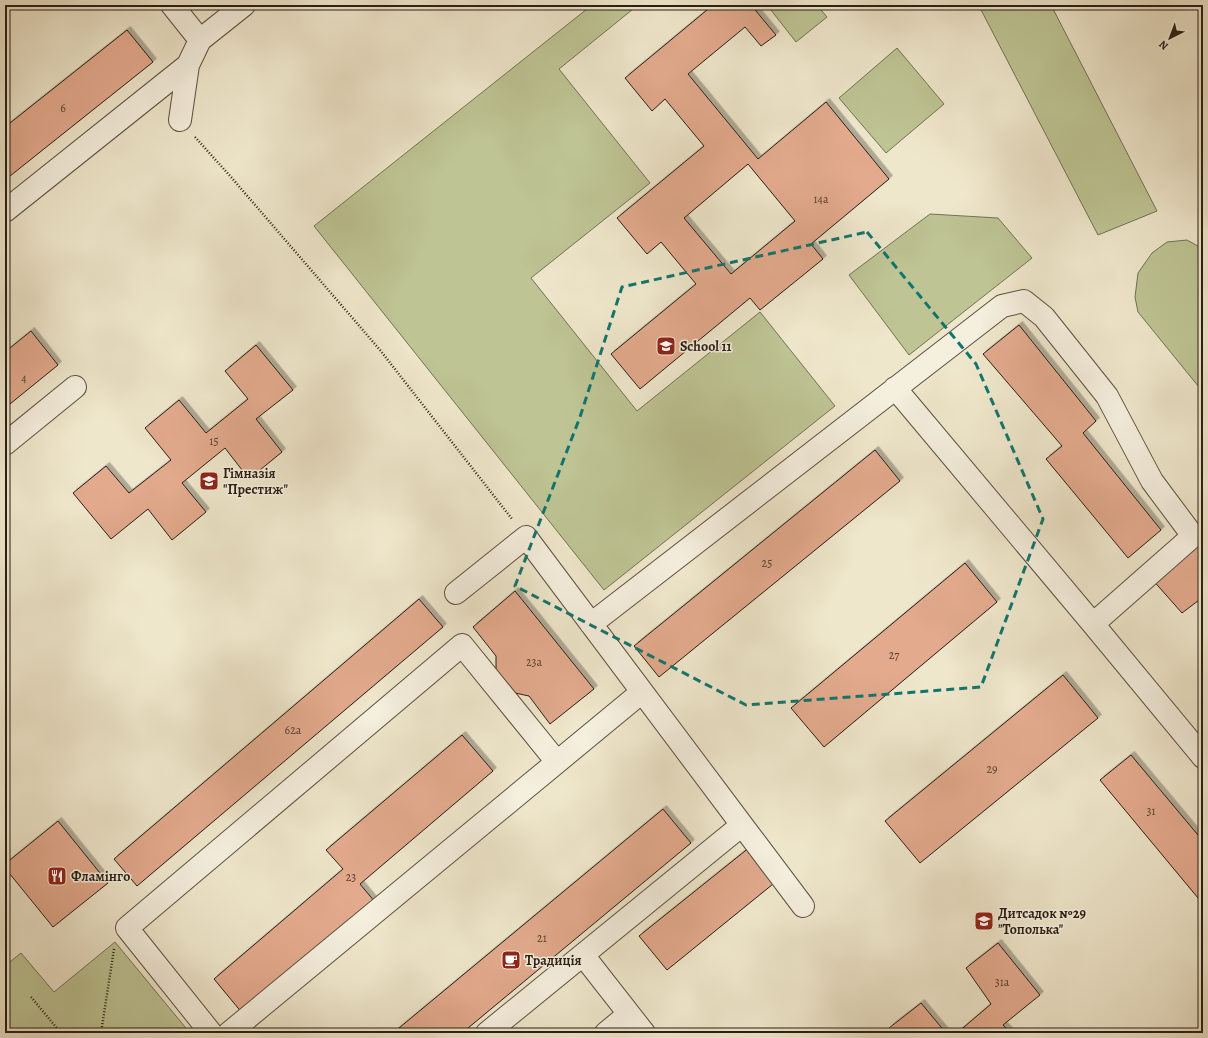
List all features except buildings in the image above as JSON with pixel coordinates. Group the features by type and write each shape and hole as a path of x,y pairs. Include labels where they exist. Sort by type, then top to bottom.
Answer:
{"lane":[{"path":"172,5 200,40"},
{"path":"180,120 188,65 200,40 244,5"},
{"path":"5,211 188,65"},
{"path":"591,624 894,388 1002,306 1024,301 1044,317 1107,396 1152,481 1193,536 1093,624"},
{"path":"5,444 75,387"},
{"path":"894,388 1203,757"},
{"path":"456,593 526,537 802,906"},
{"path":"211,1033 127,928 462,645 557,762"},
{"path":"229,1033 642,692"},
{"path":"487,1033 742,825"},
{"path":"582,955 644,1033"},
{"path":"606,1033 629,1014"}],"path":[{"path":"180,120 236,182 380,350 526,537"},
{"path":"100,1033 115,942 127,928"},
{"path":"31,998 61,1033"}],"highlighted area":[{"path":"867,232 976,364 1043,519 981,687 746,705 515,586 580,417 622,287"}],"green space":[{"path":"592,5 638,5 559,69 650,183 531,278 637,411 760,312 835,406 604,590 314,226"},
{"path":"767,5 817,5 827,17 796,42"},
{"path":"1051,5 1157,211 1098,235 979,6"},
{"path":"897,48 944,104 886,153 839,98"},
{"path":"930,214 998,218 1032,258 909,355 849,275"},
{"path":"1187,240 1203,249 1203,392 1138,312 1135,297 1138,273 1152,253 1167,242"},
{"path":"115,942 190,1033 5,1033 5,966 21,953 54,992"}],"place":[{"name":"School 11","path":"666,346"},
{"name":"Гімназія \"Престиж\"","path":"209,481"},
{"name":"Фламінго","path":"57,876"},
{"name":"Дитсадок №29 \"Тополька\"","path":"984,921"},
{"name":"Традиція","path":"511,960"}]}
